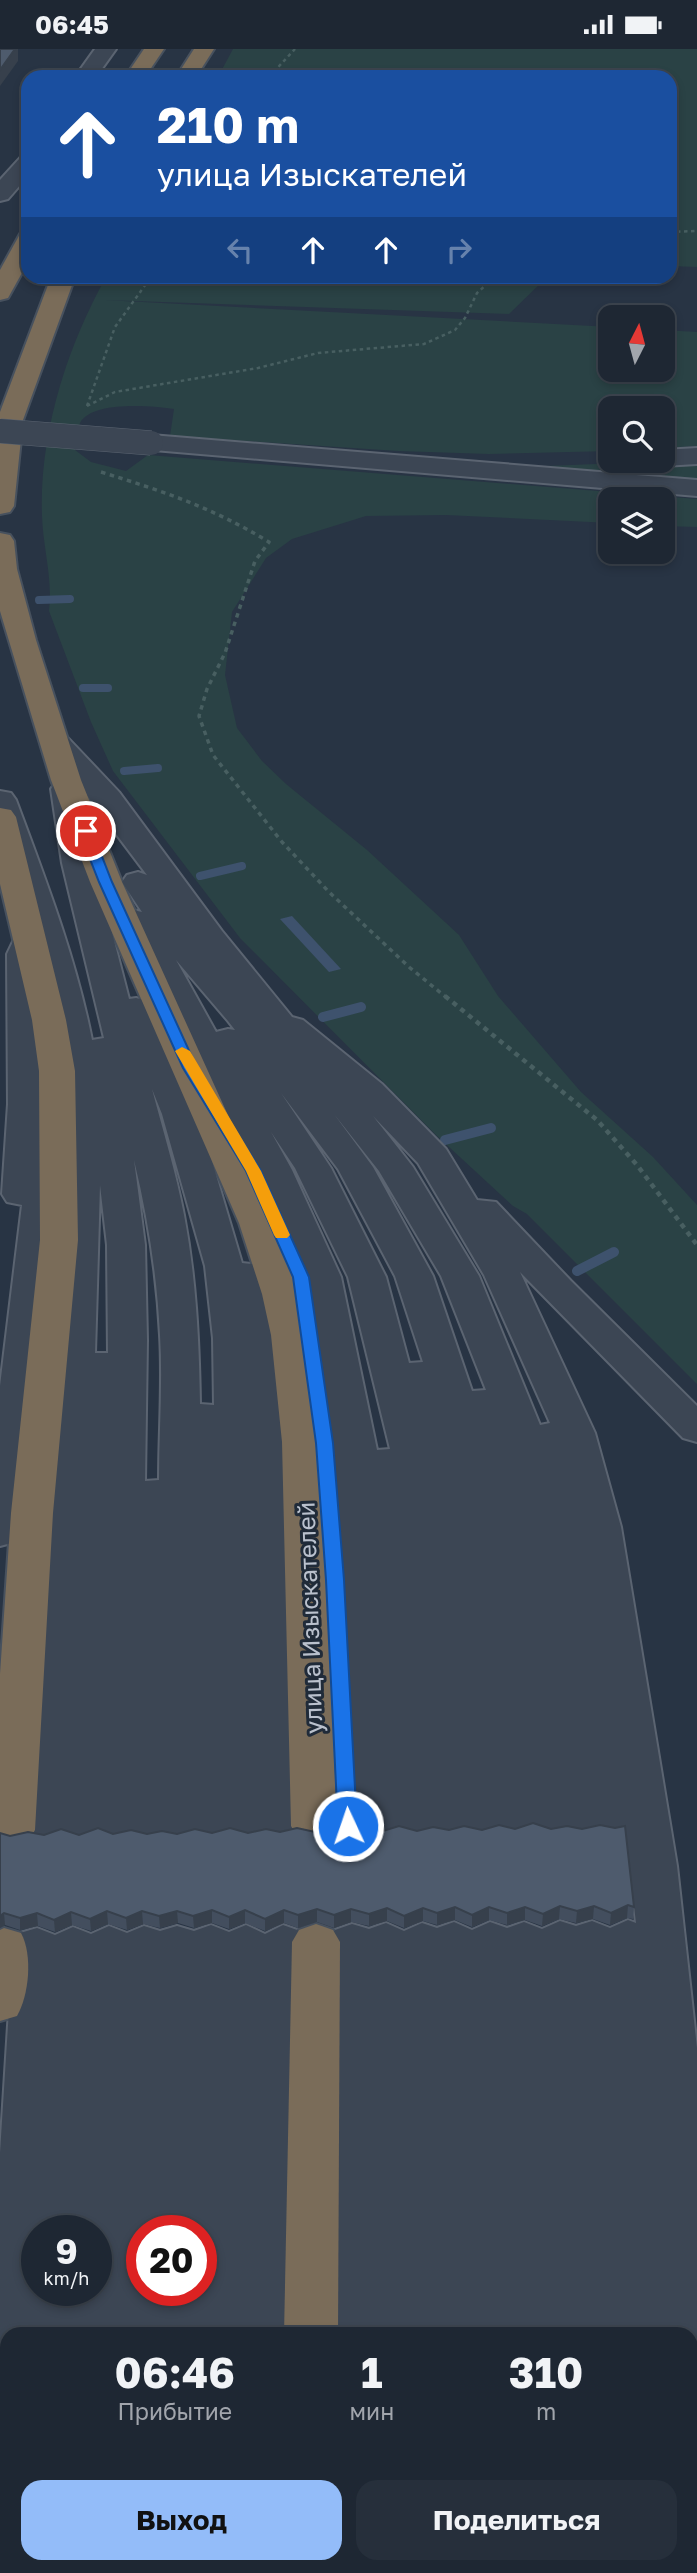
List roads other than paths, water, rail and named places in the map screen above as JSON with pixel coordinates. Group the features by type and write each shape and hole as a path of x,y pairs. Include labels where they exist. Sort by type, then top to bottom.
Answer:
{"highway":[{"path":"140,70 154,49"},
{"path":"190,70 204,49"},
{"path":"0,293 21,252"},
{"path":"0,506 10,420 61,284"},
{"path":"0,541 3,569 19,628 92,872 224,1033"},
{"path":"0,817 27,946 49,1020 59,1240 32,1513 314,1826"},
{"path":"0,2003 316,1942 311,2327"}],"street":[{"path":"90,70 106,49"},
{"path":"0,194 21,171"},
{"path":"0,431 697,488"},
{"path":"151,443 373,458 505,462 598,461"},
{"path":"675,457 697,456"},
{"path":"55,742 100,826 178,941 293,1171 344,1289 384,1439 314,1826"},
{"path":"0,800 26,870 81,978 94,1016 51,1070 0,1209"},
{"path":"92,872 334,1169 389,1276 438,1438 457,1578 314,1826"},
{"path":"0,1343 24,1162 51,1070 92,872"},
{"path":"92,872 180,1114 232,1216 247,1266 167,1339"},
{"path":"27,946 51,1070 102,1194 167,1339 314,1826"},
{"path":"224,1033 291,1027 369,1092 557,1289 697,1429"},
{"path":"291,1027 418,1165 483,1275 550,1435 577,1573 314,1826"},
{"path":"224,1033 253,1171 301,1277 325,1443 335,1580 314,1826"},
{"path":"224,1033 379,1168 437,1275 497,1450 521,1575 314,1826"},
{"path":"51,1070 138,1187 151,1281 314,1826"},
{"path":"51,1070 180,1206 197,1265 167,1339 314,1826"},
{"path":"0,1532 29,1325 51,1070"},
{"path":"433,1157 503,1275 575,1433 600,1528 654,1866 684,2162 690,2327"},
{"path":"167,1339 314,1826"},
{"path":"71,2215 316,1942"},
{"path":"105,2215 316,1942"},
{"path":"172,2215 316,1942"},
{"path":"205,2215 316,1942"},
{"path":"21,2327 316,1942"},
{"path":"127,2327 316,1942"},
{"path":"231,2327 316,1942"},
{"path":"268,2327 316,1942"},
{"path":"316,1942 351,2327"},
{"path":"316,1942 387,2327"},
{"path":"316,1942 420,2327"},
{"path":"316,1942 462,2164 464,2327"},
{"path":"316,1942 497,2327"},
{"path":"316,1942 535,2162 535,2327"},
{"path":"316,1942 570,2327"},
{"path":"316,1942 606,2161 612,2327"},
{"path":"316,1942 646,2161 648,2327"},
{"path":"52,2327 53,2306"},
{"path":"87,2327 88,2306"},
{"path":"160,2327 161,2306"},
{"path":"194,2327 195,2306"}],"water":[{"path":"292,916 341,969 329,972 280,919"}],"waterway":[{"path":"39,600 70,599"},
{"path":"83,688 108,688"},
{"path":"124,771 158,768"},
{"path":"200,876 242,866"},
{"path":"323,1017 361,1007"},
{"path":"445,1140 491,1128"},
{"path":"577,1271 614,1252"}]}
